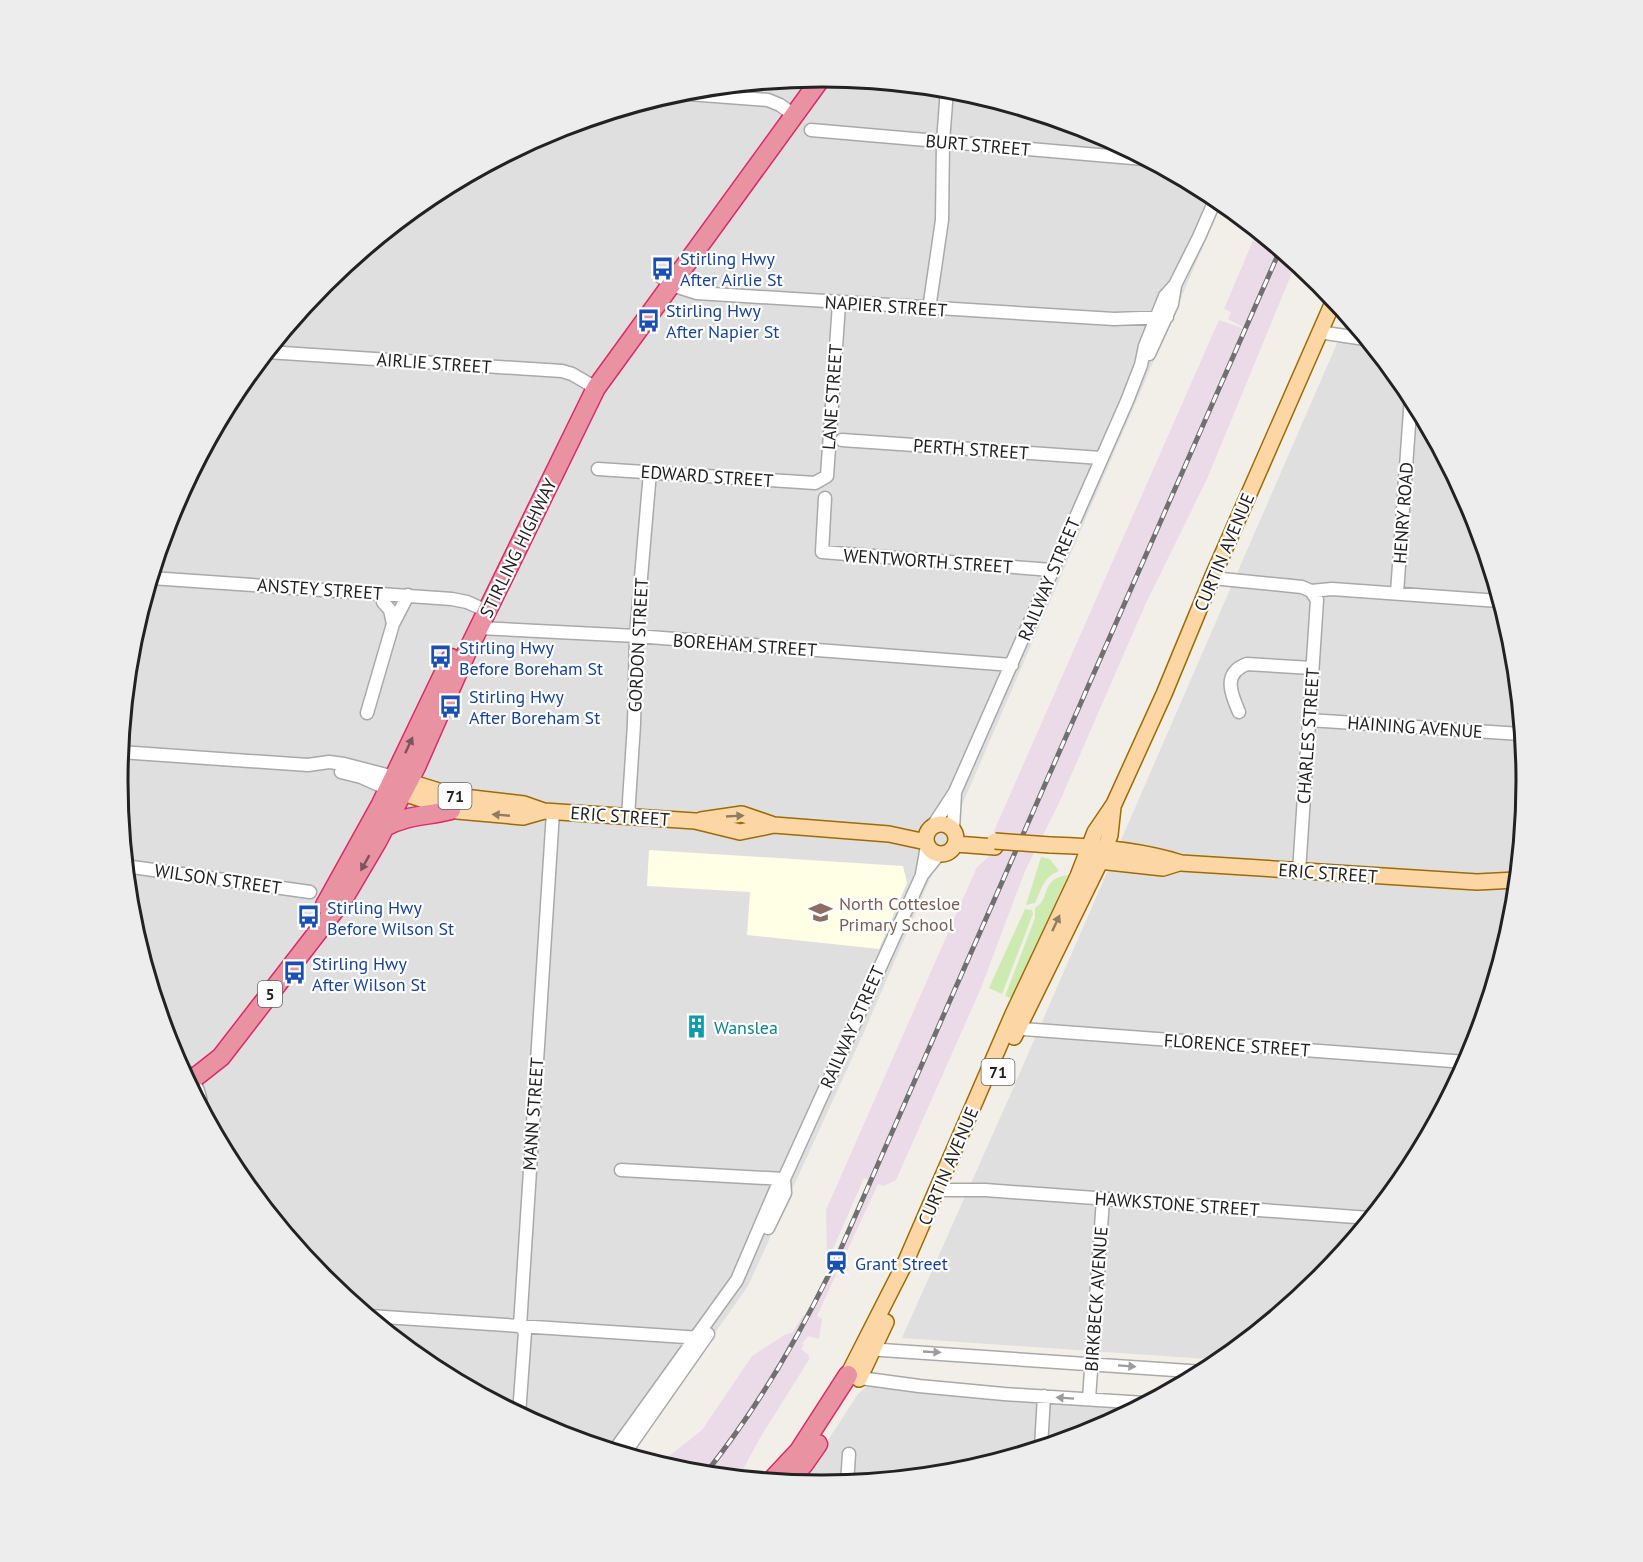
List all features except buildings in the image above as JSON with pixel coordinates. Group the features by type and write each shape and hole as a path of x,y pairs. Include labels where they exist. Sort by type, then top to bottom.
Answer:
{"highway":[{"name":"STIRLING HIGHWAY","path":"790,112 802,87"},
{"name":"STIRLING HIGHWAY","path":"192,1072 326,903 398,785 483,618 592,385 790,112 812,87"},
{"name":"STIRLING HIGHWAY","path":"192,1074 221,1057 345,898 385,827 398,785"},
{"name":"71","path":"385,827 404,818 451,810"},
{"name":"CURTIN AVENUE","path":"777,1474 799,1451 854,1377"},
{"name":"CURTIN AVENUE","path":"795,1474 804,1464 854,1377"}],"main road":[{"name":"CURTIN AVENUE","path":"1013,1028 1087,888 1094,854 1095,832 1113,804 1164,694 1330,309"},
{"name":"ERIC STREET","path":"398,785 451,810 523,817 548,812"},
{"name":"ERIC STREET","path":"398,785 455,796 524,804 548,812 695,821 740,832 774,825 889,834 931,840"},
{"name":"71","path":"945,824 955,837 951,851 931,840 945,824"},
{"name":"ERIC STREET","path":"955,837 995,844 1094,854 1163,868 1180,863"},
{"name":"CURTIN AVENUE","path":"854,1377 1094,854"},
{"name":"ERIC STREET","path":"1094,854 1160,856 1180,863 1299,872 1476,882 1508,880"},
{"path":"1087,888 1110,874 1149,873 1156,867"},
{"name":"ERIC STREET","path":"1476,882 1507,888"}],"street":[{"path":"713,96 768,100 790,112"},
{"path":"929,309 942,220 946,98"},
{"name":"BURT STREET","path":"811,130 1124,157"},
{"name":"RAILWAY STREET","path":"623,1445 700,1338 745,1280 785,1193 784,1179 922,875 931,840 956,792 1141,365 1153,348 1166,296 1175,285 1212,207"},
{"name":"NAPIER STREET","path":"667,281 697,293 929,309 1160,321"},
{"name":"LANE STREET","path":"815,483 827,476 839,303"},
{"path":"1319,332 1355,337"},
{"name":"AIRLIE STREET","path":"276,353 562,371 592,385"},
{"name":"HENRY ROAD","path":"1397,593 1410,413"},
{"name":"PERTH STREET","path":"842,440 1101,458"},
{"name":"EDWARD STREET","path":"598,469 815,483"},
{"name":"GORDON STREET","path":"628,817 634,724 636,636 650,472"},
{"name":"WENTWORTH STREET","path":"825,498 822,552 1052,570"},
{"name":"ANSTEY STREET","path":"158,578 452,599 483,618"},
{"path":"1212,578 1302,587 1314,596 1326,589 1492,600"},
{"path":"382,594 383,602 390,610 393,624"},
{"path":"367,713 393,624 408,595"},
{"name":"CHARLES STREET","path":"1299,872 1312,668 1314,596"},
{"name":"BOREHAM STREET","path":"483,618 636,636 1012,665"},
{"path":"1239,712 1227,700 1236,670 1247,663 1312,668"},
{"name":"HAINING AVENUE","path":"1309,720 1514,734"},
{"path":"129,753 308,765 330,762 344,764 398,785"},
{"name":"RAILWAY STREET","path":"955,837 956,792"},
{"name":"MANN STREET","path":"520,1405 525,1332 520,1326 548,812"},
{"name":"WILSON STREET","path":"133,867 310,892"},
{"name":"FLORENCE STREET","path":"1013,1028 1456,1061"},
{"path":"621,1170 784,1179"},
{"name":"HAWKSTONE STREET","path":"943,1187 1360,1217"},
{"name":"BIRKBECK AVENUE","path":"1089,1400 1103,1199"},
{"path":"381,1317 700,1338"},
{"path":"868,1349 1187,1371"},
{"path":"854,1377 919,1386 1130,1402"},
{"path":"1041,1439 1044,1396"},
{"path":"848,1474 849,1454"}],"shaded area":[{"path":"822,87 867,88 957,100 1045,124 1087,140 1168,180 1218,212 864,1032 748,1286 634,1449 556,1422 474,1382 399,1332 331,1272 300,1239 244,1167 199,1088 164,1004 151,961 133,872 128,781 133,690 151,601 164,558 180,515 220,434 244,395 300,323 364,259 399,230 475,180 556,140 598,124 686,100 776,88"},
{"path":"1254,238 1292,272 1207,479 1146,603 1059,803 1025,871 981,988 896,1180 884,1186 878,1184 817,1316 822,1319 819,1339 808,1336 802,1344 804,1345 801,1349 810,1358 743,1470 667,1457 702,1430 752,1356 786,1334 792,1333 803,1315 806,1315 830,1267 870,1180 864,1178 830,1256 827,1256 826,1210 977,867 993,853 996,838 994,831 1219,320 1243,327 1228,319 1231,312 1224,309"},
{"path":"1345,325 1399,395 1423,434 1463,515 1492,601 1510,690 1516,781 1510,872 1492,961 1463,1047 1423,1128 1399,1167 1343,1239 1279,1303 1244,1332 1205,1359 902,1338"},
{"name":"North Cottesloe Primary School","path":"649,850 903,866 907,883 879,949 747,935 750,892 647,886"},
{"path":"876,1378 1131,1402 1045,1438 957,1462 867,1474 805,1475 858,1394"}],"green space":[{"path":"1041,857 1050,859 1059,871 1046,880 1035,903 1026,905"},
{"path":"1068,875 1011,998 1005,996 1035,918 1035,908 1040,904 1053,880"},
{"path":"1025,909 1032,910 1033,914 1002,994 989,988"}],"railway":[{"path":"711,1466 776,1372 835,1262 1277,257"}],"place":[{"name":"Stirling Hwy After Airlie St","path":"662,268"},
{"name":"Stirling Hwy After Napier St","path":"648,320"},
{"name":"Stirling Hwy Before Boreham St","path":"441,657"},
{"name":"Stirling Hwy After Boreham St","path":"451,706"},
{"name":"North Cottesloe Primary School","path":"821,913"},
{"name":"Stirling Hwy Before Wilson St","path":"309,917"},
{"name":"Stirling Hwy After Wilson St","path":"294,973"},
{"name":"Wanslea","path":"696,1027"},
{"name":"Grant Street","path":"837,1263"}]}
